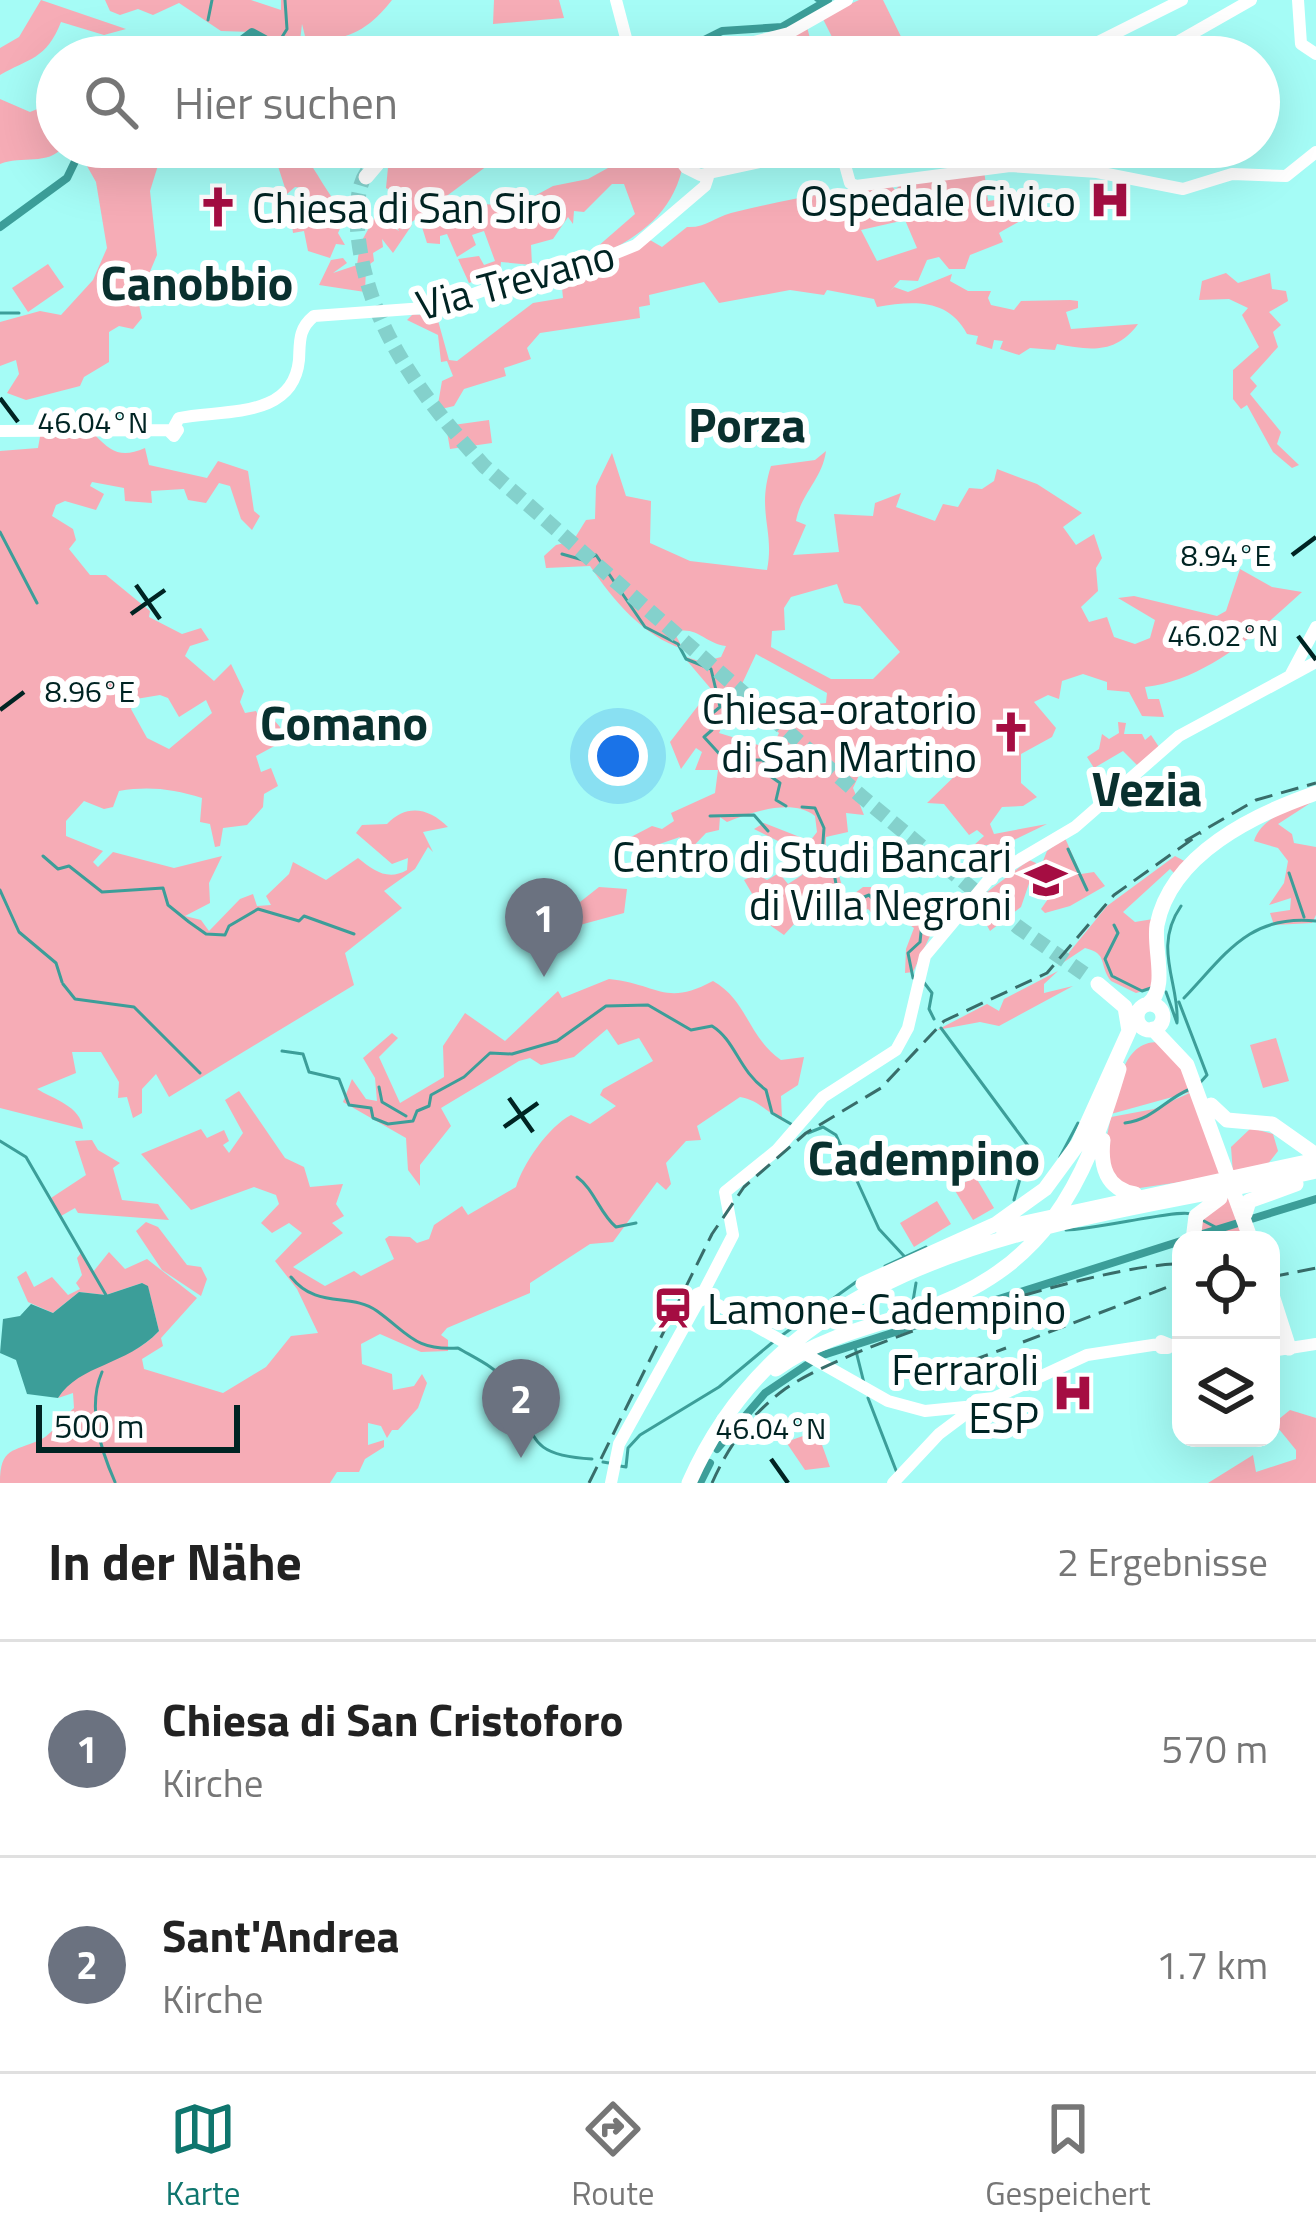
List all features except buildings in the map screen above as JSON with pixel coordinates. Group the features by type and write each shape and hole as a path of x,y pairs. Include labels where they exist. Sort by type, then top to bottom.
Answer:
{"highway":[{"path":"367,175 374,168"},
{"path":"1316,795 1240,831 1184,878 1160,924 1153,1007 1126,1051 1104,1110 1102,1159 1114,1186 1132,1194 1256,1172 1316,1167"},
{"path":"716,1430 756,1386 799,1354 954,1298 994,1275 1036,1240 1089,1161 1129,1031 1128,1014 1098,984 1153,1007 1198,1083 1246,1222"},
{"path":"1118,1058 1153,1007"},
{"path":"687,1483 729,1402 800,1331 872,1279 996,1224 1035,1198 1104,1110 1130,1051 1151,1039 1173,1048 1221,1117 1266,1121 1316,1167"},
{"path":"1230,1169 1236,1133 1250,1125 1267,1126 1279,1135 1282,1151 1273,1165 1256,1172"},
{"path":"1192,1231 1201,1209 1222,1197 1316,1167"},
{"path":"1246,1222 1251,1200 1316,1167"},
{"path":"800,1331 877,1282 987,1238 1316,1167"},
{"path":"687,1483 716,1430 756,1378 798,1339 852,1301 910,1272 1026,1232 1316,1167"},
{"path":"952,1243 1185,1186"}],"main road":[{"path":"616,0 625,36"},
{"path":"777,36 847,0"},
{"path":"1110,36 1182,0"},
{"path":"1188,36 1251,0"},
{"path":"1298,0 1300,42 1316,54"},
{"path":"1032,168 1121,176 1177,189 1239,173 1286,176 1316,152"},
{"path":"686,168 709,174 736,168"},
{"path":"846,168 856,187 995,168"},
{"name":"Via Trevano","path":"0,431 171,429 178,418 262,407 282,397 296,376 300,334 310,318 435,308 501,284 556,277 642,241 706,185 709,174"},
{"path":"611,1483 619,1444 733,1235 725,1192 775,1153 829,1092 888,1058 909,1022 916,979 935,941 994,876 1070,831 1182,734 1301,666 1316,627"},
{"path":"703,1296 904,1407 951,1415"},
{"path":"898,1478 951,1415 1087,1354 1172,1346"}],"shaded area":[{"path":"41,0 126,29 104,35 61,22 54,36 36,36 36,56 0,75 0,48 19,37"},
{"path":"105,0 251,0 281,10 281,0 392,0 364,27 345,36 305,36 302,24 301,36 221,31 179,3 153,15 138,9 120,15 110,11"},
{"path":"494,0 559,0 564,18 493,24"},
{"path":"859,0 883,0 901,36 832,36 822,17"},
{"path":"807,27 809,36 783,36"},
{"path":"0,99 30,112 36,110 36,159 0,164"},
{"path":"88,168 157,168 150,191 157,255 138,300 142,318 133,329 119,326 109,332 109,362 84,377 80,386 26,400 7,393 19,374 16,360 0,366 0,322 40,311 61,315 93,280 107,248 96,182"},
{"path":"279,168 313,168 336,203 342,203 337,209 347,214 338,233 345,245 336,244 330,258 308,251 304,231 293,233 290,210 311,222 322,216 322,208 289,205 303,188 295,187 287,194"},
{"path":"388,168 484,168 401,230 412,225 393,253 382,239 383,247 373,253 374,261 366,267 365,292 319,285 331,260 343,258 347,263 333,273 357,265 360,244 375,217 399,231 387,215 408,199 386,188"},
{"path":"608,168 682,170 670,200 651,223 593,259 589,254 635,214 624,184 612,184 584,212 574,211 573,224 568,217 553,239 531,245 532,265 501,262 500,271 469,283 458,259 479,256 484,265 495,261 484,231 472,235 476,245 457,257 447,234 440,236 440,244 427,243 421,224 429,213 461,204 518,205 553,186 588,179"},
{"path":"984,170 988,201 1015,197 1038,183 1033,210 999,233 1003,242 970,255 965,269 949,269 939,257 927,260 918,281 900,280 890,291 894,287 908,292 952,274 950,281 968,291 991,291 991,305 1014,310 1021,301 1078,301 1078,308 1066,312 1071,329 1138,324 1111,346 1057,344 1055,350 1030,348 1019,355 1000,349 1003,341 994,340 992,349 976,344 978,336 967,334 950,314 928,305 877,307 874,299 827,290 824,295 790,290 719,303 704,282 649,295 650,305 639,307 640,318 540,333 527,348 531,359 504,368 506,376 464,389 454,406 437,410 442,381 453,376 447,361 441,362 438,335 407,320 413,314 437,317 449,360 457,361 533,303 563,298 561,278 650,240 662,247 687,227 731,213 851,190 891,185 895,190 902,183","holes":["905,220 917,248 877,261 861,230"]},
{"path":"48,264 64,287 28,312 12,288"},
{"path":"1226,273 1238,283 1270,273 1272,289 1286,291 1288,301 1269,312 1281,325 1273,332 1278,347 1250,378 1257,386 1250,394 1281,432 1277,444 1299,465 1292,468 1273,452 1247,405 1241,409 1233,399 1233,370 1259,347 1242,315 1248,308 1229,299 1199,300 1202,281"},
{"path":"489,420 492,443 450,449 446,426"},
{"path":"41,431 95,435 118,452 145,448 149,465 207,478 218,461 248,471 254,511 260,516 252,530 241,519 230,486 219,483 206,503 188,500 184,489 151,491 152,503 125,501 124,488 92,482 90,486 104,494 96,510 65,501 56,505 52,516 73,529 76,540 69,549 90,575 106,575 150,611 149,617 182,634 201,628 209,640 190,646 185,656 214,681 231,664 244,691 240,702 245,713 256,711 263,726 274,720 280,727 280,743 256,756 261,772 271,768 278,786 264,794 263,807 247,825 223,828 220,846 215,847 210,824 200,822 202,798 141,789 119,791 113,807 104,809 84,801 66,821 66,836 103,851 93,862 98,867 113,852 174,868 222,856 209,883 210,903 185,916 201,920 209,931 240,899 253,894 257,906 271,905 266,896 289,874 293,862 326,880 358,858 381,873 407,870 408,858 392,864 356,833 362,825 387,824 402,813 417,810 448,827 423,832 433,852 428,847 415,869 384,891 402,908 345,953 354,985 169,1097 156,1074 142,1089 142,1113 133,1118 127,1097 118,1098 119,1082 101,1052 72,1052 76,1073 37,1089 72,1109 83,1129 0,1108 0,451 38,448","holes":["168,698 179,717 206,700 212,713 169,749 147,738 131,709 136,699"]},
{"path":"826,451 799,511 796,521 806,525 793,555 839,552 834,514 873,516 875,503 901,493 896,507 935,521 943,504 958,507 969,488 982,489 994,481 997,469 1037,484 1082,513 1063,527 1076,545 1094,534 1102,558 1096,568 1098,591 1081,607 1089,622 1107,617 1114,637 1135,644 1150,638 1155,620 1118,598 1134,596 1217,616 1226,611 1240,569 1272,587 1302,592 1210,665 1145,687 1148,699 1159,699 1164,717 1142,716 1129,692 1107,690 1107,682 1083,674 1062,681 1059,699 1048,695 1034,702 1056,728 1052,737 1021,754 1021,783 1037,797 1023,806 1002,807 990,824 994,834 1047,824 991,851 988,845 973,846 984,836 977,830 969,835 944,804 927,803 965,766 955,756 943,749 916,746 888,753 863,767 853,788 864,815 846,813 848,832 826,837 825,855 834,858 846,900 863,887 880,887 883,897 893,894 928,921 930,936 913,972 905,973 906,949 914,928 890,911 878,920 868,909 851,916 830,905 832,884 814,889 815,901 784,935 771,926 744,880 756,874 767,880 779,873 788,884 802,875 810,857 754,829 764,823 810,841 817,832 815,816 806,811 772,808 727,822 720,817 719,830 706,833 684,856 674,852 680,837 636,852 629,838 652,826 662,829 674,821 671,813 715,793 718,770 695,770 702,752 696,748 681,769 670,742 711,689 683,656 702,662 721,657 726,646 682,630 674,632 683,649 668,643 630,615 590,566 546,568 544,556 556,545 573,541 586,520 595,519 596,486 612,453 626,496 651,501 650,543 690,561 767,570 765,496 771,466 815,460","holes":["837,584 844,603 860,606 900,652 873,679 831,679 771,647 772,631 785,630 784,608 791,597","756,654 827,693 826,703 753,710 779,733 771,749 719,733"]},
{"path":"1118,722 1126,723 1124,734 1142,734 1145,740 1151,735 1159,747 1141,769 1123,751 1094,768 1087,757 1099,749 1102,734 1109,739 1119,733"},
{"path":"1312,802 1278,824 1292,834 1294,843 1316,847 1316,915 1312,923 1274,925 1270,913 1290,910 1291,898 1269,905 1284,883 1288,861 1278,848 1254,841 1270,820"},
{"path":"1065,838 1081,874 1094,872 1105,886 1070,906 1045,913 1041,909 1064,876 1041,866 1047,851"},
{"path":"1175,856 1190,864 1176,875 1170,869 1123,912 1135,922 1153,919 1156,981 1151,989 1136,993 1111,981 1100,957 1085,948 1058,966 1107,906"},
{"path":"1029,860 1036,863 1021,907 990,931 974,902"},
{"path":"599,887 627,889 624,913 565,929 561,917"},
{"path":"1058,971 1044,984 1044,993 1073,986 999,1026 980,1022 937,1030 987,1004 999,1011 1004,999"},
{"path":"609,979 672,993 713,981 725,989 770,1051 781,1060 804,1057 798,1085 781,1096 782,1119 794,1125 779,1119 755,1102 740,1097 697,1126 701,1140 686,1141 666,1163 671,1184 666,1190 657,1182 613,1242 590,1244 530,1283 530,1293 447,1328 441,1335 448,1340 448,1351 421,1352 380,1334 361,1344 362,1364 392,1374 393,1390 414,1386 422,1374 427,1383 418,1408 387,1438 381,1426 368,1423 368,1445 384,1440 384,1447 365,1459 359,1472 337,1472 330,1483 0,1483 6,1457 44,1438 74,1408 73,1393 58,1398 67,1386 159,1331 148,1287 142,1283 106,1295 79,1292 53,1313 28,1302 17,1277 26,1271 34,1287 52,1277 68,1295 80,1289 76,1283 82,1275 77,1258 81,1253 93,1272 109,1252 125,1269 147,1259 197,1298 161,1338 163,1346 142,1359 144,1369 223,1393 266,1367 291,1336 318,1333 297,1289 275,1261 302,1233 289,1223 272,1233 261,1223 279,1204 276,1195 254,1187 191,1210 141,1154 201,1129 207,1138 224,1130 229,1141 223,1145 229,1153 243,1133 225,1100 239,1091 285,1158 304,1167 310,1187 343,1184 336,1204 344,1216 332,1223 343,1233 293,1267 325,1286 354,1271 361,1276 394,1259 385,1239 389,1236 410,1237 417,1243 429,1239 434,1225 462,1206 468,1215 516,1187 530,1157 554,1128 571,1115 590,1124 616,1106 600,1095 603,1089 653,1061 639,1038 618,1045 607,1029 574,1057 541,1065 530,1058 519,1061 441,1108 451,1126 420,1165 420,1186 408,1170 406,1138 343,1102 352,1079 366,1099 377,1101 375,1078 363,1058 392,1033 398,1038 379,1057 400,1103 444,1077 443,1046 465,1013 505,1041 558,991 562,998"},
{"path":"1276,1038 1289,1081 1263,1088 1250,1045"},
{"path":"1159,1042 1190,1078 1228,1175 1126,1190 1107,1167 1111,1117 1154,1109 1194,1091 1111,1114 1130,1057 1137,1049"},
{"path":"1251,1128 1273,1134 1278,1151 1267,1165 1233,1174 1231,1147"},
{"path":"92,1140 98,1150 120,1163 113,1168 122,1200 158,1204 169,1220 78,1213 75,1208 61,1216 51,1198 86,1175 75,1141"},
{"path":"975,1176 994,1208 973,1220 954,1189"},
{"path":"1235,1196 1242,1231 1195,1231 1214,1202"},
{"path":"937,1201 951,1224 914,1247 900,1223"},
{"path":"146,1222 158,1227 187,1265 201,1267 207,1279 201,1296 162,1270 136,1231"},
{"path":"1290,1410 1316,1418 1316,1483 1208,1483 1253,1455 1256,1472 1296,1459 1296,1450 1280,1430 1280,1418"},
{"path":"817,1431 830,1467 805,1470 786,1442"}],"water":[{"path":"142,1283 148,1286 159,1331 146,1343 78,1378 58,1398 27,1394 16,1360 0,1353 3,1319 20,1316 31,1304 53,1313 79,1292 106,1295"}],"waterway":[{"path":"208,20 212,0"},
{"path":"283,36 287,29 285,0"},
{"path":"816,0 822,3"},
{"path":"712,36 722,31 782,27 828,0"},
{"path":"247,36 252,32 259,36"},
{"path":"0,227 67,178 72,168"},
{"path":"0,313 19,313"},
{"path":"0,532 37,603"},
{"path":"562,554 583,560 596,555 645,627 678,644 686,659 711,669 720,707 704,720 712,730 704,737 725,760 764,760 763,771 780,783 776,800 786,806"},
{"path":"802,807 815,808 824,828 822,855 833,867 840,907 869,895 881,908 903,907 922,923 920,942 908,953 913,978"},
{"path":"710,816 754,815 768,831"},
{"path":"1068,849 1087,890"},
{"path":"43,856 58,869 69,866 102,892 163,888 168,905 206,934 225,935 229,926 258,909 299,921 304,916 354,934"},
{"path":"1289,873 1304,917"},
{"path":"0,890 19,932 56,963 62,982"},
{"path":"1166,992 1177,1023 1168,951 1181,906"},
{"path":"1184,998 1227,952 1256,931 1293,920 1316,921"},
{"path":"1114,925 1118,933 1105,959 1112,976 1142,991 1151,988"},
{"path":"922,980 932,993 929,1009 934,1019"},
{"path":"63,984 75,999 134,1007 200,1073"},
{"path":"1179,1002 1207,1075 1198,1085"},
{"path":"282,1051 303,1054 309,1072 339,1079 349,1105 371,1108 373,1118 388,1124 413,1121 417,1111 429,1106 431,1095 464,1077 490,1053 512,1054 557,1041 606,1006 648,1005 691,1030 712,1026 720,1032 766,1090 772,1113 791,1124"},
{"path":"941,1028 1029,1147 1014,1200"},
{"path":"379,1087 382,1102 406,1116"},
{"path":"1125,1123 1144,1118 1190,1089"},
{"path":"1060,1157 1078,1123"},
{"path":"808,1133 823,1127 836,1135 879,1229 904,1256"},
{"path":"0,1141 26,1157 106,1295"},
{"path":"577,1177 616,1227 636,1223"},
{"path":"1212,1231 1316,1199"},
{"path":"1066,1230 1190,1214"},
{"path":"1204,1221 1219,1229"},
{"path":"717,1449 765,1393 820,1356 1172,1244"},
{"path":"885,1266 926,1247"},
{"path":"291,1277 312,1294 367,1305 422,1344 458,1348 484,1363 507,1382 541,1446 568,1457 592,1459"},
{"path":"781,1336 856,1282"},
{"path":"912,1307 916,1283"},
{"path":"620,1466 626,1467 628,1448 640,1435 719,1387 773,1342"},
{"path":"854,1343 864,1383"},
{"path":"102,1372 96,1413 115,1482"},
{"path":"868,1398 897,1473"},
{"path":"603,1462 609,1463"},
{"path":"700,1483 710,1463"}],"tunnel":[{"path":"367,172 359,194 357,227 373,301 420,388 484,466 861,796 1018,927 1086,975"}],"railway":[{"path":"1185,841 1256,800 1316,783"},
{"path":"589,1483 712,1234 744,1187 806,1133 881,1088 944,1021 1047,973 1114,895 1201,833"},
{"path":"712,1483 751,1420 785,1389 817,1371 918,1329 1038,1291 1172,1265"},
{"path":"1280,1275 1316,1268"},
{"path":"1023,1342 1172,1285"},
{"path":"971,1361 1006,1348"}],"place":[{"name":"Ospedale Civico","path":"1110,200"},
{"name":"Chiesa di San Siro","path":"218,207"},
{"name":"Chiesa-oratorio di San Martino","path":"1011,732"},
{"name":"Centro di Studi Bancari di Villa Negroni","path":"1046,880"},
{"name":"Chiesa di San Cristoforo","path":"544,977"},
{"name":"Lamone-Cadempino","path":"673,1308"},
{"name":"Ferraroli ESP","path":"1073,1393"},
{"name":"Sant'Andrea","path":"521,1458"}],"district":[{"name":"Canobbio","path":"197,282"},
{"name":"Porza","path":"747,424"},
{"name":"Comano","path":"344,722"},
{"name":"Vezia","path":"1147,788"},
{"name":"Cadempino","path":"924,1157"}]}
